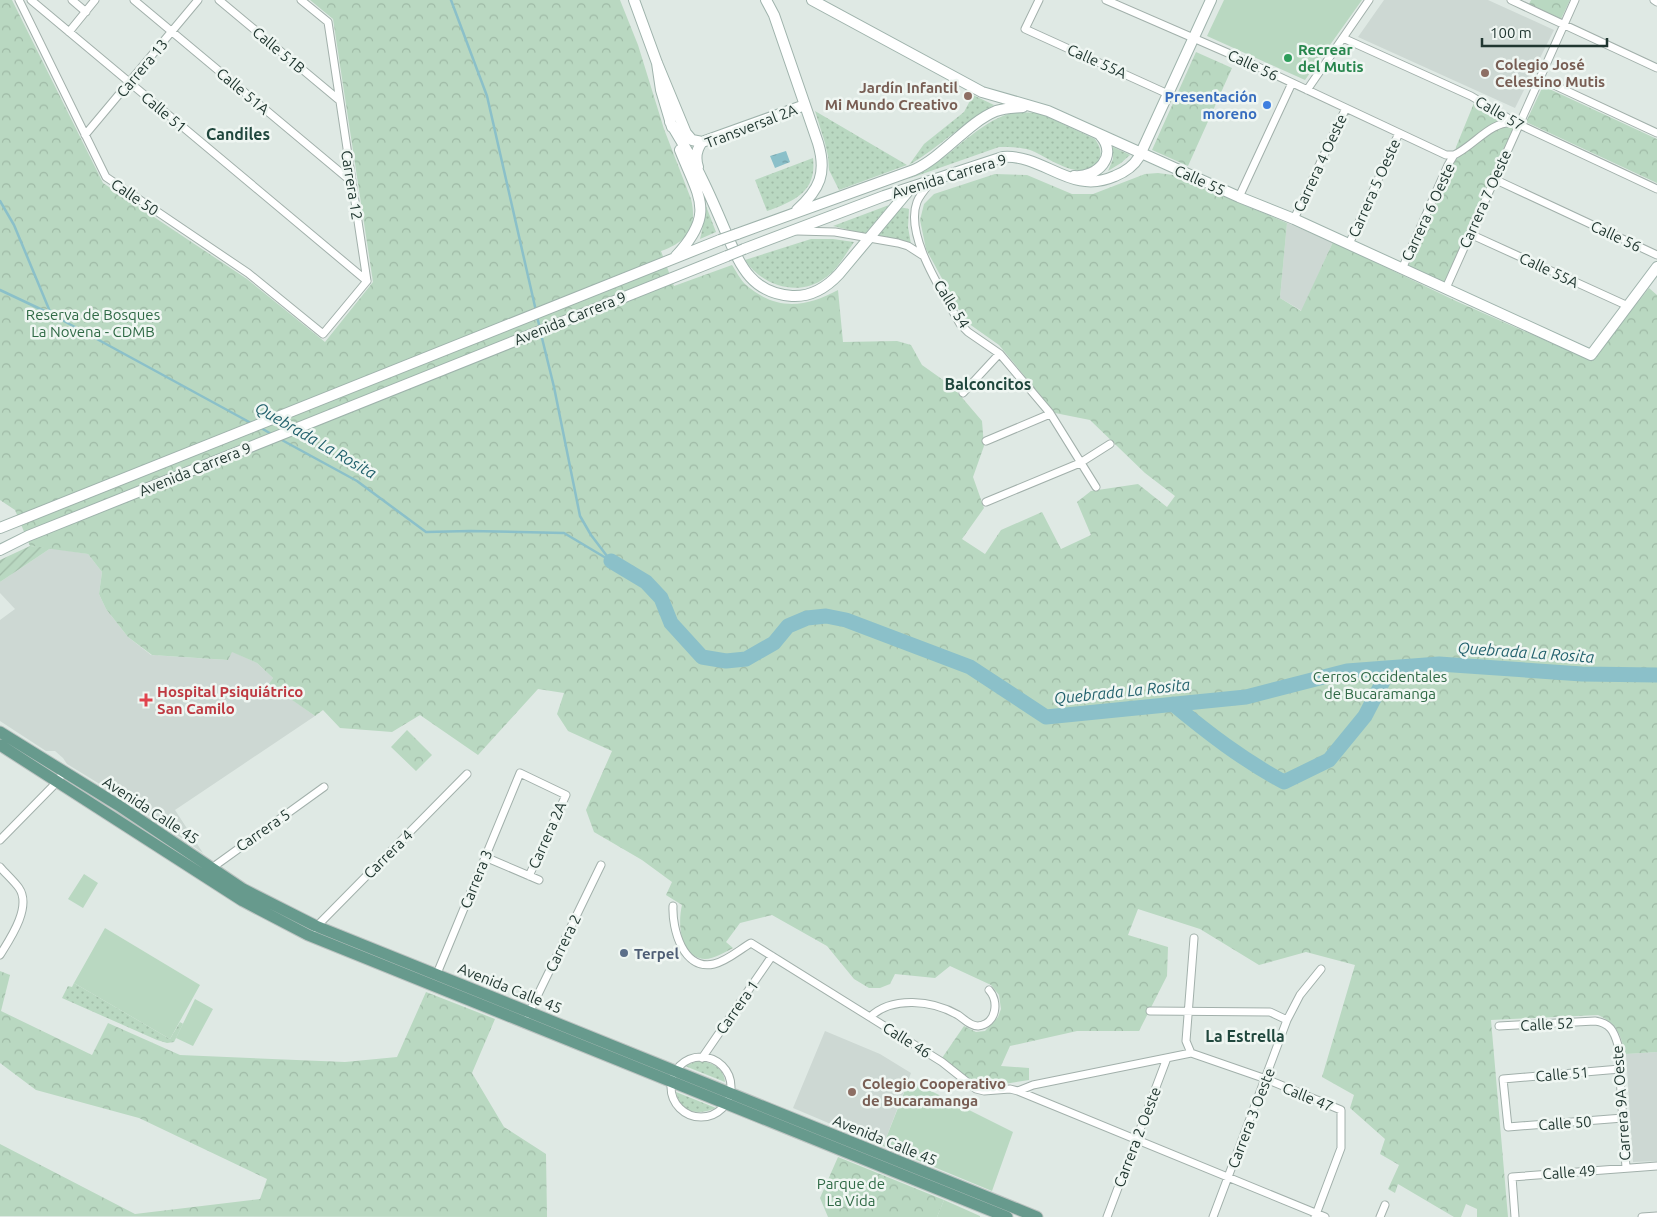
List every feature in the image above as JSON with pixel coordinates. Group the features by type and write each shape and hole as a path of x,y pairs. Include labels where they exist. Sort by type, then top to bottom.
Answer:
{"main road":[{"path":"634,0 657,63 686,133 692,140 702,142"},
{"name":"Calle 55","path":"812,0 982,92 1048,111 1239,197 1294,219 1591,355 1628,306"},
{"path":"1141,153 1211,0"},
{"path":"769,2 821,152 822,168 818,186 814,194 795,213"},
{"path":"657,63 661,90 670,122 699,199 701,210 698,229 691,240 670,260"},
{"name":"Transversal 2A","path":"702,178 696,158 697,151 702,142 805,105"},
{"name":"Avenida Carrera 9","path":"0,528 720,240 819,206 921,167 979,121 994,112 1008,108 1034,106"},
{"path":"670,122 702,178 740,265 753,280 768,291 777,294 797,296 821,289 833,280 904,195 915,186"},
{"path":"1060,175 1079,176 1088,174 1102,166 1108,147 1100,134"},
{"name":"Avenida Carrera 9","path":"0,550 28,536 726,256 935,178 986,161 1012,156 1028,160 1060,175 1083,182 1094,183 1105,180 1132,166 1141,153"},
{"path":"1628,306 1657,267"},
{"name":"Avenida Calle 45","path":"0,732 60,776 208,872 261,899 312,931 674,1076 1008,1214 1037,1217"},
{"name":"Avenida Calle 45","path":"0,745 60,776"}],"street":[{"name":"Calle 50","path":"19,0 106,177 248,272 323,334 367,281"},
{"name":"Calle 51","path":"31,0 367,281"},
{"path":"72,0 86,12"},
{"path":"69,32 95,0"},
{"name":"Calle 51A","path":"134,0 352,182"},
{"name":"Carrera 13","path":"85,135 198,0"},
{"name":"Calle 51B","path":"219,0 339,100"},
{"name":"Carrera 12","path":"302,0 328,22 367,281"},
{"name":"Calle 55A","path":"1039,0 1025,29 1168,94"},
{"name":"Calle 56","path":"1106,0 1446,154 1454,155"},
{"path":"1307,90 1369,0"},
{"path":"1511,0 1526,3 1564,24 1657,68"},
{"name":"Carrera 7 Oeste","path":"1446,288 1575,0"},
{"name":"Calle 57","path":"1343,38 1472,96 1518,124 1657,188"},
{"path":"1539,78 1657,133"},
{"path":"1239,197 1292,83"},
{"name":"Carrera 4 Oeste","path":"1294,219 1346,108"},
{"path":"1454,155 1466,149 1499,124 1518,124"},
{"name":"Carrera 5 Oeste","path":"1348,244 1399,133"},
{"name":"Carrera 6 Oeste","path":"1402,268 1454,155"},
{"name":"Calle 54","path":"935,178 921,194 914,212 914,229 924,257 960,324 999,354 1050,414 1096,487"},
{"name":"Calle 56","path":"1494,179 1657,255"},
{"path":"792,231 835,232 904,245 924,257"},
{"name":"Calle 55A","path":"1470,234 1628,306"},
{"path":"963,393 999,354"},
{"path":"986,441 1050,414"},
{"path":"986,502 1080,463 1110,444"},
{"name":"Carrera 2A","path":"520,773 566,795 529,876"},
{"name":"Carrera 3","path":"435,980 520,773"},
{"name":"Carrera 4","path":"312,931 467,774"},
{"path":"0,840 60,776"},
{"name":"Carrera 5","path":"208,872 324,787"},
{"path":"485,858 539,880"},
{"name":"Carrera 2","path":"527,1017 601,864"},
{"path":"0,867 20,890 22,907 19,921 0,955"},
{"name":"Calle 46","path":"673,906 673,916 678,936 685,953 696,963 702,965 721,962 751,943 942,1062 976,1089 1010,1089 1018,1091 1316,1215 1325,1217"},
{"path":"1018,1091 1033,1085 1191,1053 1186,1041 1194,938"},
{"name":"Carrera 1","path":"702,1058 772,956"},
{"name":"Carrera 3 Oeste","path":"1213,1217 1287,1020 1300,995 1321,969"},
{"path":"870,1017 883,1007 893,1004 927,1004 943,1008 971,1024 979,1026 987,1023 994,1012 996,1001 989,990"},
{"path":"1150,1011 1270,1012 1287,1020"},
{"name":"Calle 52","path":"1499,1026 1595,1021"},
{"name":"Carrera 9A Oeste","path":"1595,1021 1608,1024 1613,1029 1618,1044 1626,1168"},
{"name":"Calle 47","path":"1191,1053 1266,1079 1341,1110 1341,1148 1316,1215"},
{"path":"702,1058 722,1066 730,1080 728,1098 716,1113 700,1117 686,1112 676,1102 672,1088 674,1076 687,1061 702,1058"},
{"name":"Carrera 2 Oeste","path":"1107,1217 1167,1058"},
{"name":"Calle 51","path":"1508,1127 1503,1079 1620,1069"},
{"name":"Calle 50","path":"1508,1127 1623,1118"},
{"name":"Calle 49","path":"1515,1217 1512,1177 1657,1166"},
{"path":"1380,1217 1385,1205"},
{"path":"1642,1217 1657,1216"}],"shaded area":[{"name":"Colegio José Celestino Mutis","path":"1384,0 1488,0 1554,30 1515,108 1358,37"},
{"path":"1287,223 1333,242 1302,311 1280,298"},
{"name":"Hospital Psiquiátrico San Camilo","path":"51,548 88,554 102,572 99,594 106,609 128,637 151,655 227,660 231,651 257,663 273,678 270,684 315,716 175,810 203,853 126,800 67,764 55,751 46,751 0,721 0,620 15,609 0,593 0,582"},
{"name":"Colegio Cooperativo de Bucaramanga","path":"825,1031 880,1054 911,1073 883,1146 793,1108"},
{"path":"1657,1052 1657,1161 1633,1162 1626,1054"}],"green space":[{"name":"Cerros Occidentales de Bucaramanga","path":"0,0 12,0 103,183 247,279 325,342 373,282 333,19 310,0 620,0 638,45 664,129 691,199 693,209 691,225 684,238 661,251 674,286 732,265 745,284 756,293 779,303 802,303 826,296 838,290 843,342 897,341 911,345 922,365 953,387 982,421 984,446 973,477 984,508 962,539 985,554 1001,530 1042,512 1061,549 1091,535 1077,502 1091,491 1138,484 1167,507 1175,496 1145,473 1090,420 1055,413 999,345 965,321 926,249 920,220 924,204 934,194 995,174 1027,175 1072,194 1093,194 1145,174 1173,175 1287,223 1280,298 1301,311 1333,242 1456,301 1592,361 1649,288 1657,295 1657,1052 1626,1054 1617,1030 1610,1022 1598,1015 1491,1020 1508,1217 1477,1217 1477,1209 1466,1204 1461,1217 1454,1217 1398,1184 1395,1193 1388,1189 1399,1165 1380,1154 1385,1139 1350,1108 1354,1095 1322,1077 1355,965 1306,952 1259,965 1200,929 1138,909 1128,935 1168,947 1167,976 1139,1031 1077,1031 1010,1046 1001,1066 1029,1068 1029,1080 986,1087 974,1083 942,1058 964,1026 976,1032 985,1031 998,1017 1001,1009 999,995 991,985 950,966 935,978 895,974 890,984 880,988 869,988 854,979 827,946 772,915 740,923 726,942 733,948 721,954 708,959 692,955 684,943 680,927 682,905 666,895 672,882 642,860 594,832 586,810 612,751 568,731 557,714 564,693 538,689 478,755 420,715 392,732 340,728 323,710 315,716 269,684 273,678 257,663 232,652 228,660 152,655 128,637 106,609 99,594 102,572 88,554 30,546 15,510 0,500"},
{"name":"Recrear del Mutis","path":"1224,0 1362,0 1305,80 1207,36"},
{"path":"1531,0 1570,0 1561,19 1529,4"},
{"path":"1196,52 1232,68 1188,166 1152,150"},
{"path":"1543,86 1657,139 1657,183 1526,122"},
{"path":"973,95 994,105 909,165 924,144 964,112"},
{"path":"1474,103 1514,127 1444,283 1407,266 1453,164 1456,147"},
{"path":"815,111 907,165 839,190 829,170 825,143"},
{"path":"1016,112 1039,113 1095,139 1100,150 1098,161 1091,168 1074,170 1030,150 999,147 908,179 923,172 942,159 982,127"},
{"path":"1113,147 1130,155 1108,171 1113,159"},
{"path":"813,158 811,179 802,193 794,199 767,211 755,180"},
{"path":"693,172 716,232 700,239 704,212"},
{"path":"889,205 865,234 833,226"},
{"path":"900,207 909,209 908,227 911,244 878,236"},
{"path":"811,239 833,239 854,242 833,271 814,284 792,288 781,286 760,276 745,260"},
{"path":"30,546 51,548 0,582 0,560"},
{"path":"407,730 432,755 416,771 391,747"},
{"path":"84,874 98,883 83,908 68,899"},
{"path":"105,928 200,985 170,1039 74,983"},
{"path":"0,971 10,975 1,1011 92,1055 108,1023 180,1055 345,1062 397,1057 426,992 495,1019 472,1073 504,1127 546,1154 547,1217 0,1216 0,1144 135,1214 260,1199 267,1179 139,1118 36,1090 0,1063"},
{"path":"74,983 170,1039 180,1022 183,1024 174,1042 167,1043 157,1040 62,998 68,986 72,987"},
{"path":"195,999 213,1009 193,1046 176,1038"},
{"path":"697,1061 707,1062 716,1066 722,1072 725,1082 685,1066"},
{"path":"909,1080 1013,1132 992,1191 883,1146"},
{"path":"676,1092 716,1108 703,1112 691,1111 681,1104"},
{"name":"Parque de La Vida","path":"838,1157 944,1200 937,1217 828,1217 820,1198"},
{"path":"944,1200 980,1216 980,1217 937,1217"}],"water":[{"path":"786,151 790,162 775,168 770,156"}],"waterway":[{"path":"451,0 487,96 536,311"},
{"name":"Quebrada La Rosita","path":"0,201 14,225 51,314 251,423"},
{"path":"0,290 51,314"},
{"path":"537,317 540,328"},
{"path":"541,334 554,387 580,516 591,535 610,560"},
{"name":"Quebrada La Rosita","path":"261,428 273,435"},
{"name":"Quebrada La Rosita","path":"280,439 357,481 426,532 564,533 611,561"},
{"name":"Quebrada La Rosita","path":"611,561 646,582 661,598 671,623 702,657 726,661 746,659 774,643 788,626 807,618 826,616 846,620 970,667 1046,717 1246,697 1347,671 1439,664 1582,674 1657,675"},
{"path":"1173,704 1226,746 1284,782 1329,760 1365,716 1390,668"}],"place":[{"name":"Recrear del Mutis","path":"1288,58"},
{"name":"Colegio José Celestino Mutis","path":"1485,73"},
{"name":"Jardín Infantil Mi Mundo Creativo","path":"968,96"},
{"name":"Presentación moreno","path":"1267,105"},
{"name":"Hospital Psiquiátrico San Camilo","path":"146,700"},
{"name":"Terpel","path":"624,953"},
{"name":"Colegio Cooperativo de Bucaramanga","path":"852,1092"}],"district":[{"name":"Candiles","path":"238,134"},
{"name":"Balconcitos","path":"988,384"},
{"name":"La Estrella","path":"1245,1036"}],"park label":[{"name":"Reserva de Bosques La Novena - CDMB","path":"93,322"}]}
